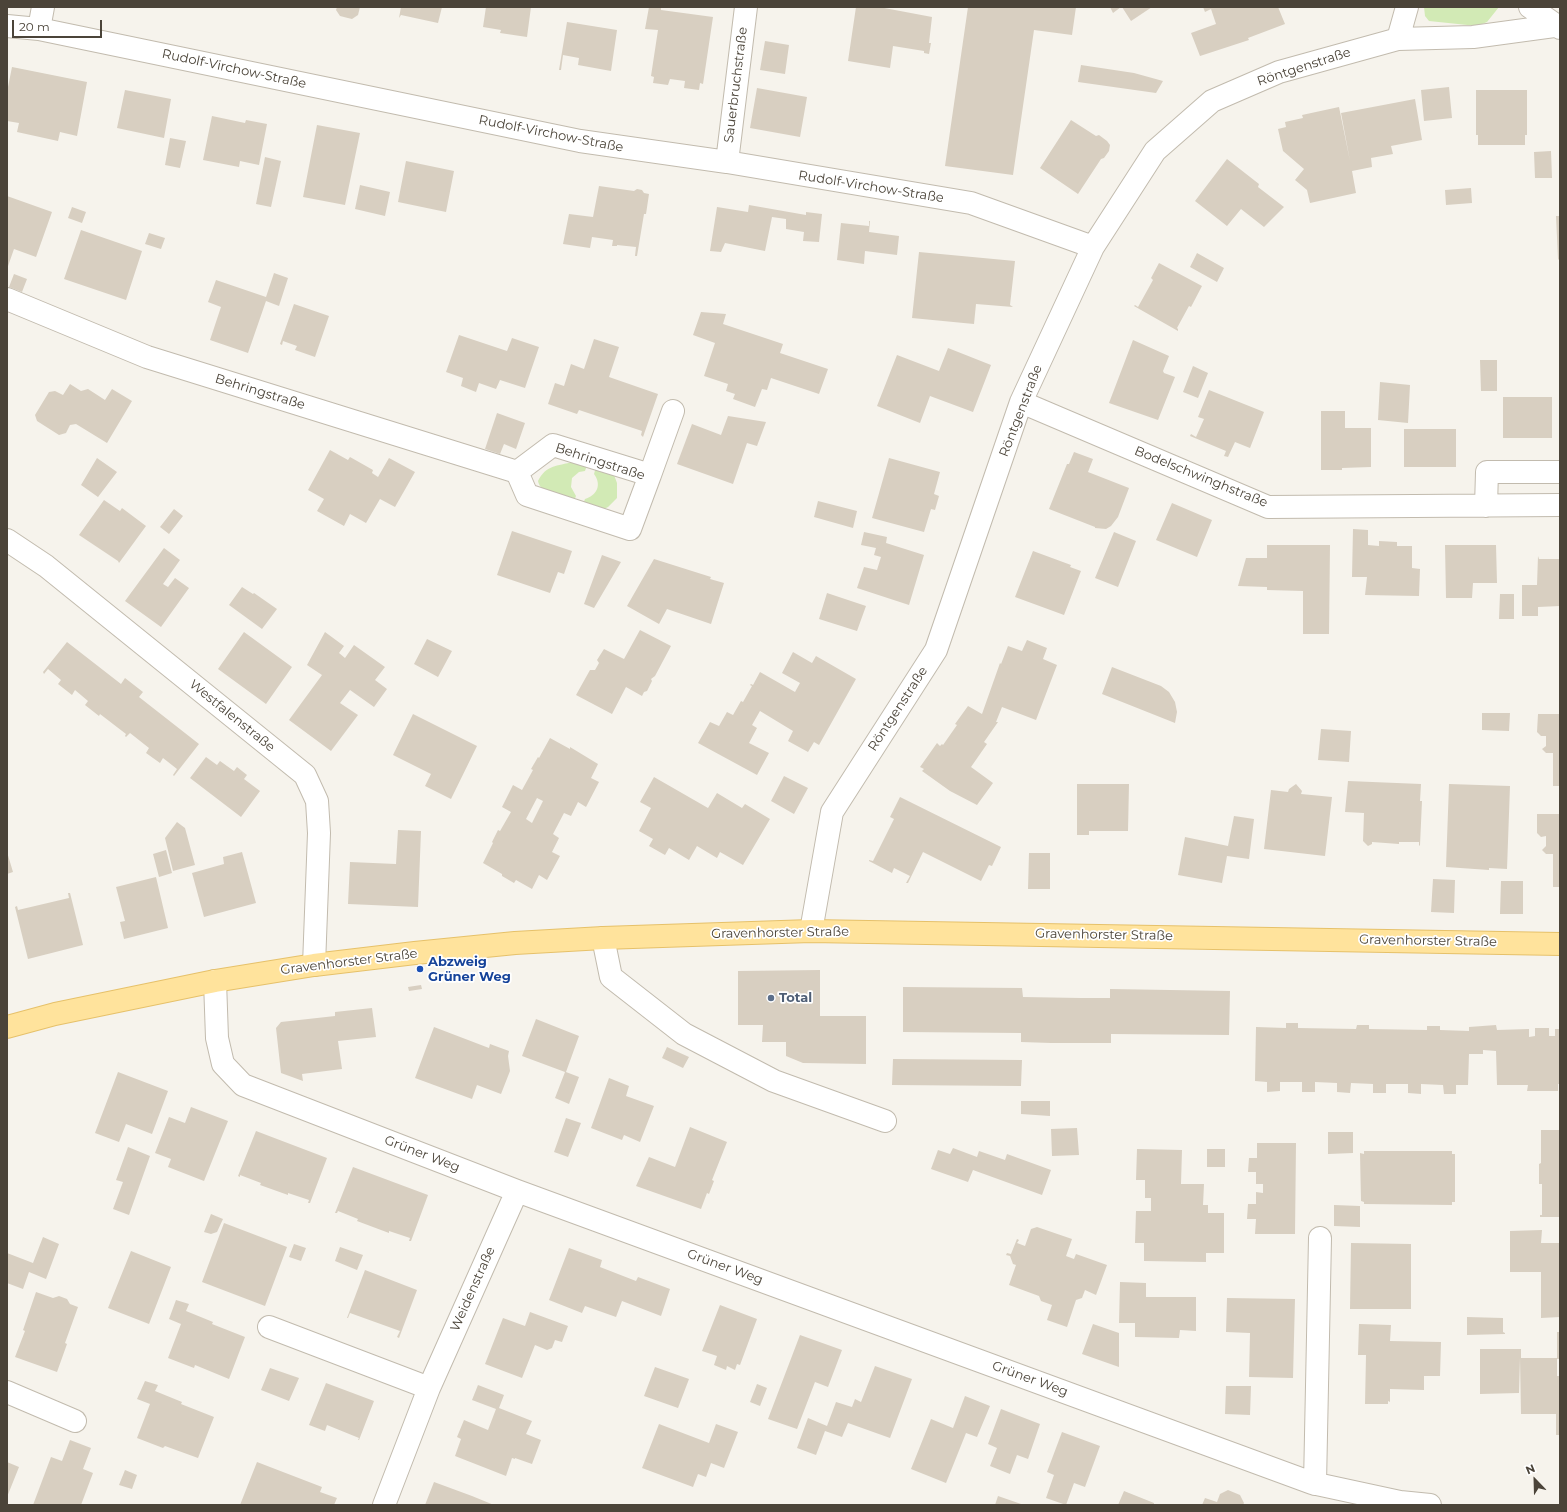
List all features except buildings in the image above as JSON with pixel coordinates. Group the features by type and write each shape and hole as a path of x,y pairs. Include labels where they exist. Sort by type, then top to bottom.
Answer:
{"main road":[{"name":"Gravenhorster Straße","path":"7,1027 55,1014 216,981 314,965 515,943 603,938 811,930 1560,944"}],"street":[{"path":"39,29 43,7"},
{"name":"Sauerbruchstraße","path":"727,162 746,7"},
{"path":"1398,39 1407,7"},
{"path":"1530,7 1557,27"},
{"name":"Rudolf-Virchow-Straße","path":"7,26 39,29 580,141 727,162 971,203 1093,247"},
{"name":"Röntgenstraße","path":"811,930 832,812 936,650 1022,402 1093,247 1155,151 1212,101 1279,72 1398,39 1473,37 1557,27"},
{"name":"Behringstraße","path":"7,299 147,357 517,472 527,495 630,529 650,476 553,445 517,472"},
{"name":"Bodelschwinghstraße","path":"1022,402 1268,507 1560,505"},
{"path":"650,476 673,411"},
{"path":"1486,506 1487,472 1560,472"},
{"name":"Westfalenstraße","path":"7,540 46,566 305,775 317,801 319,834 314,965"},
{"path":"603,938 612,977 684,1034 774,1081 885,1121"},
{"name":"Grüner Weg","path":"216,981 217,1038 223,1064 243,1085 517,1191 1315,1484 1400,1502 1430,1505"},
{"name":"Weidenstraße","path":"384,1505 429,1388 517,1191"},
{"path":"1315,1484 1320,1238"},
{"path":"270,1328 429,1388"},
{"path":"7,1392 75,1420"}],"green space":[{"path":"1424,7 1499,7 1487,22 1477,26 1429,21 1425,16"},
{"path":"573,462 587,465 585,471 579,472 572,478 571,487 576,496 574,501 547,492 543,489 538,481 548,469"},
{"path":"596,467 614,475 617,483 617,498 608,507 600,511 583,504 585,499 593,495 597,489 598,482 594,474"}],"place":[{"name":"Abzweig Grüner Weg","path":"420,969"},
{"name":"Total","path":"771,998"}]}
